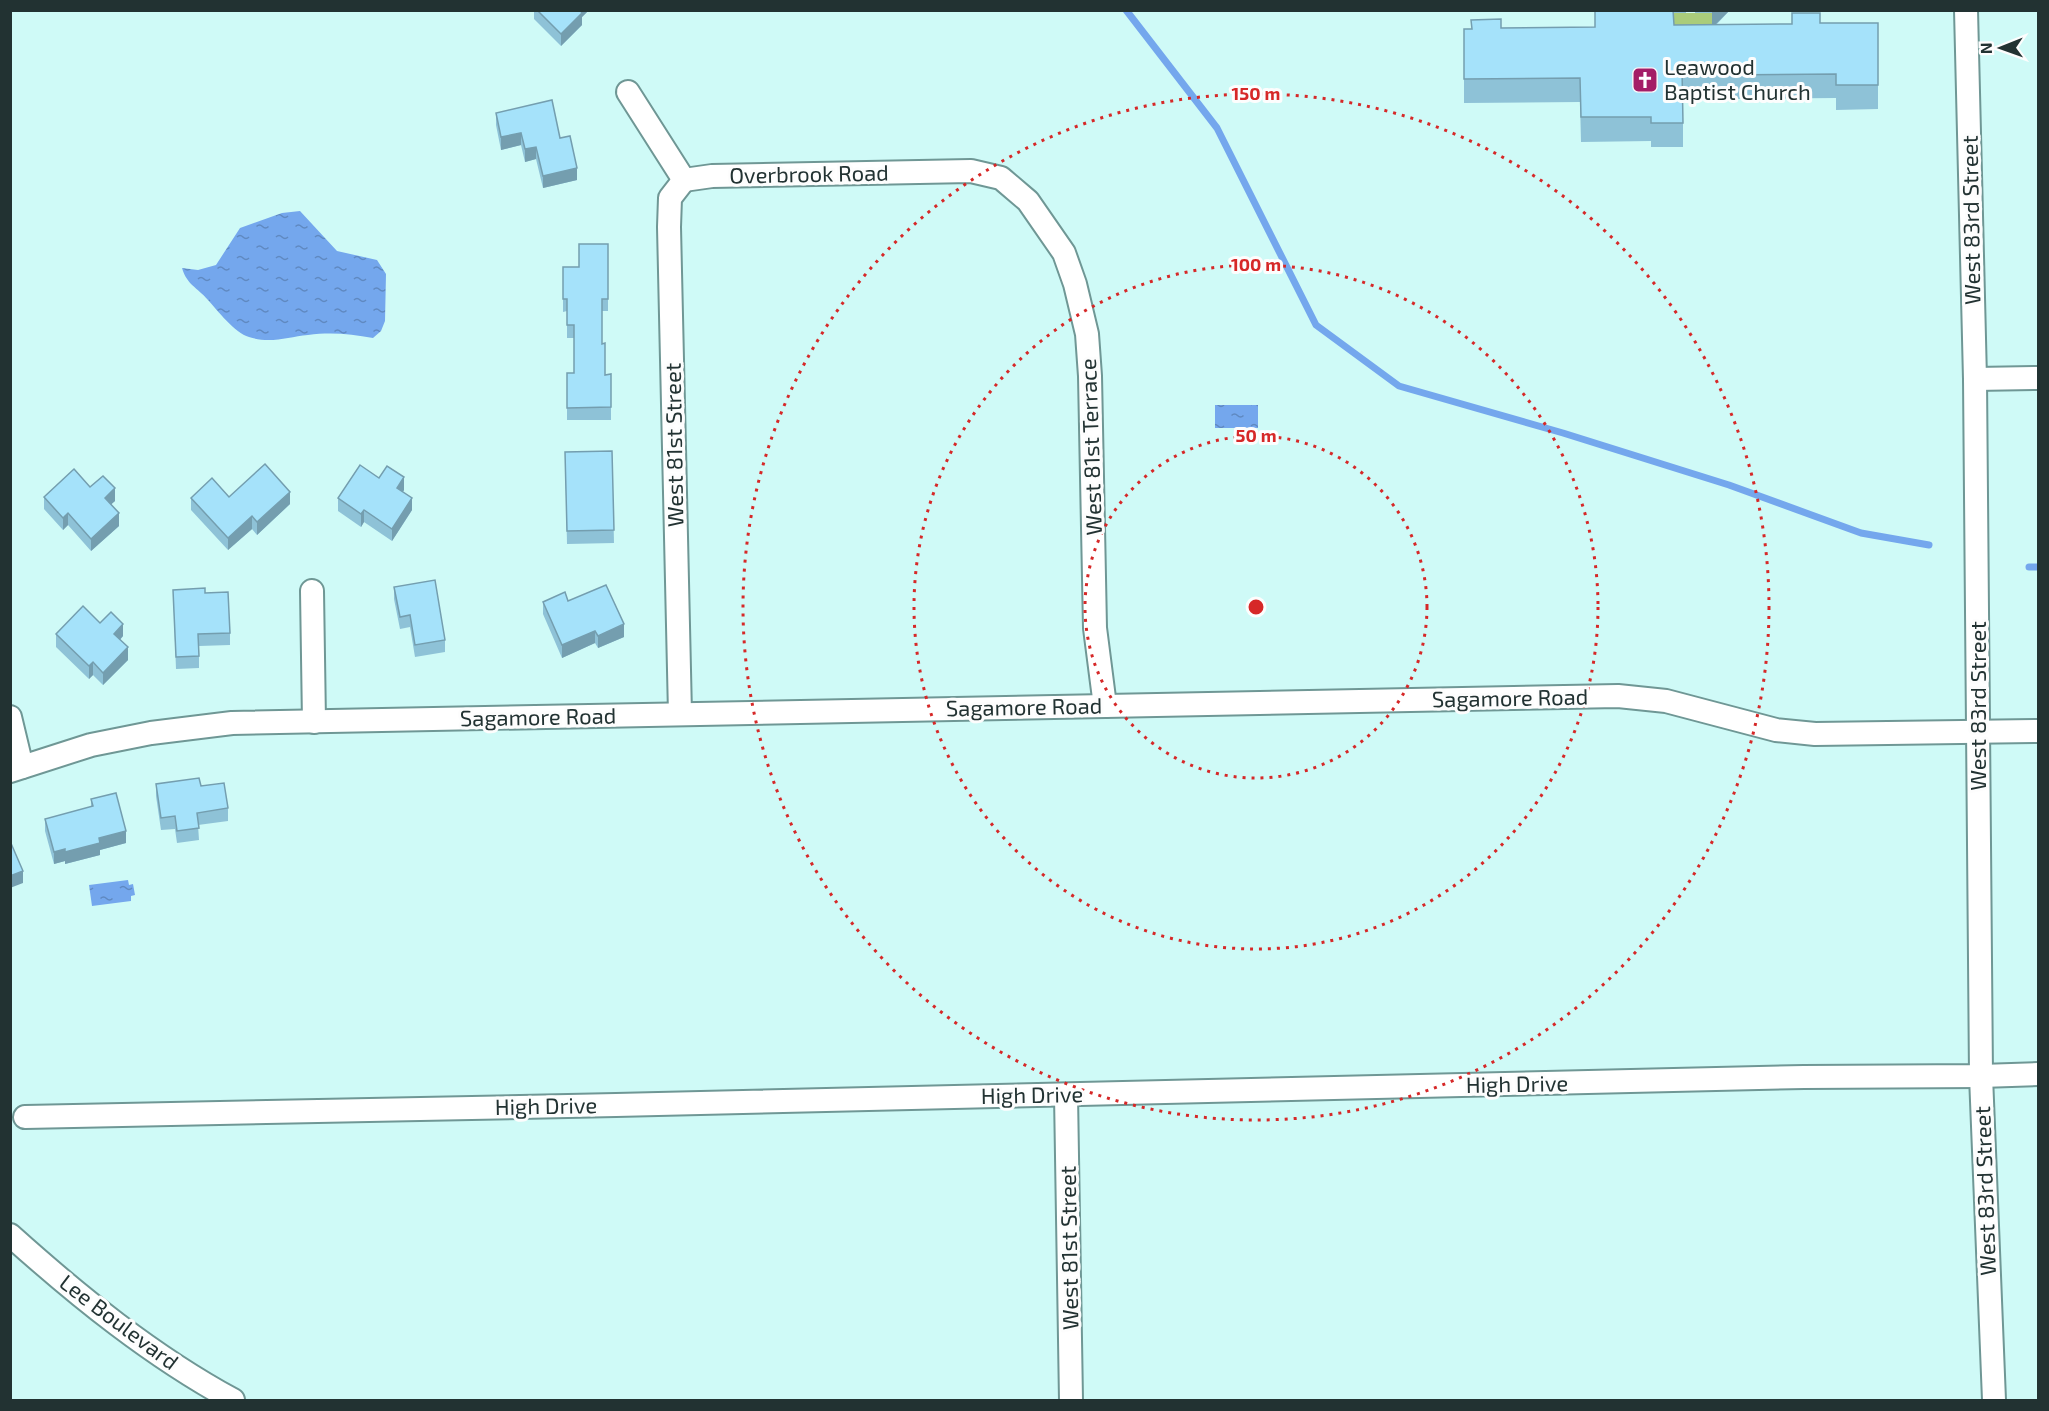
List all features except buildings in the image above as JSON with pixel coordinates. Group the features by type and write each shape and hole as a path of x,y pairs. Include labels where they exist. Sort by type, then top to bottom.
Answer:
{"street":[{"name":"West 83rd Street","path":"1966,10 1975,379 1981,1076 1994,1401"},
{"path":"628,92 684,180"},
{"name":"Overbrook Road","path":"684,180 712,176 971,171 1001,178 1028,201"},
{"name":"West 81st Street","path":"680,714 669,227 670,198 684,180"},
{"name":"West 81st Terrace","path":"1028,201 1064,253 1075,285 1087,334 1090,376 1095,628 1105,706"},
{"path":"1975,379 2038,378"},
{"path":"312,591 314,722"},
{"name":"Sagamore Road","path":"16,769 91,745 151,733 232,723 1618,696 1666,701 1776,730 1815,734 2038,731"},
{"path":"10,717 16,769"},
{"name":"High Drive","path":"25,1117 1804,1077 2038,1074"},
{"name":"West 81st Street","path":"1066,1095 1071,1401"},
{"name":"Lee Boulevard","path":"10,1235 118,1327 213,1390 234,1401"}],"green space":[{"path":"1671,13 1712,13 1712,49 1672,49"}],"water":[{"path":"300,211 337,251 377,260 386,274 385,321 381,331 373,338 333,334 272,340 249,337 232,326 187,278 182,268 198,270 216,265 240,228 282,213"},
{"path":"1215,405 1258,405 1258,428 1215,428"},
{"path":"128,880 129,885 133,884 135,895 131,896 131,901 92,906 89,885"}],"waterway":[{"path":"1126,10 1217,128 1316,325 1399,386 1563,433 1729,485 1861,533 1929,545"},
{"path":"2029,567 2038,567"}],"place":[{"name":"Leawood Baptist Church","path":"1645,80"}]}
